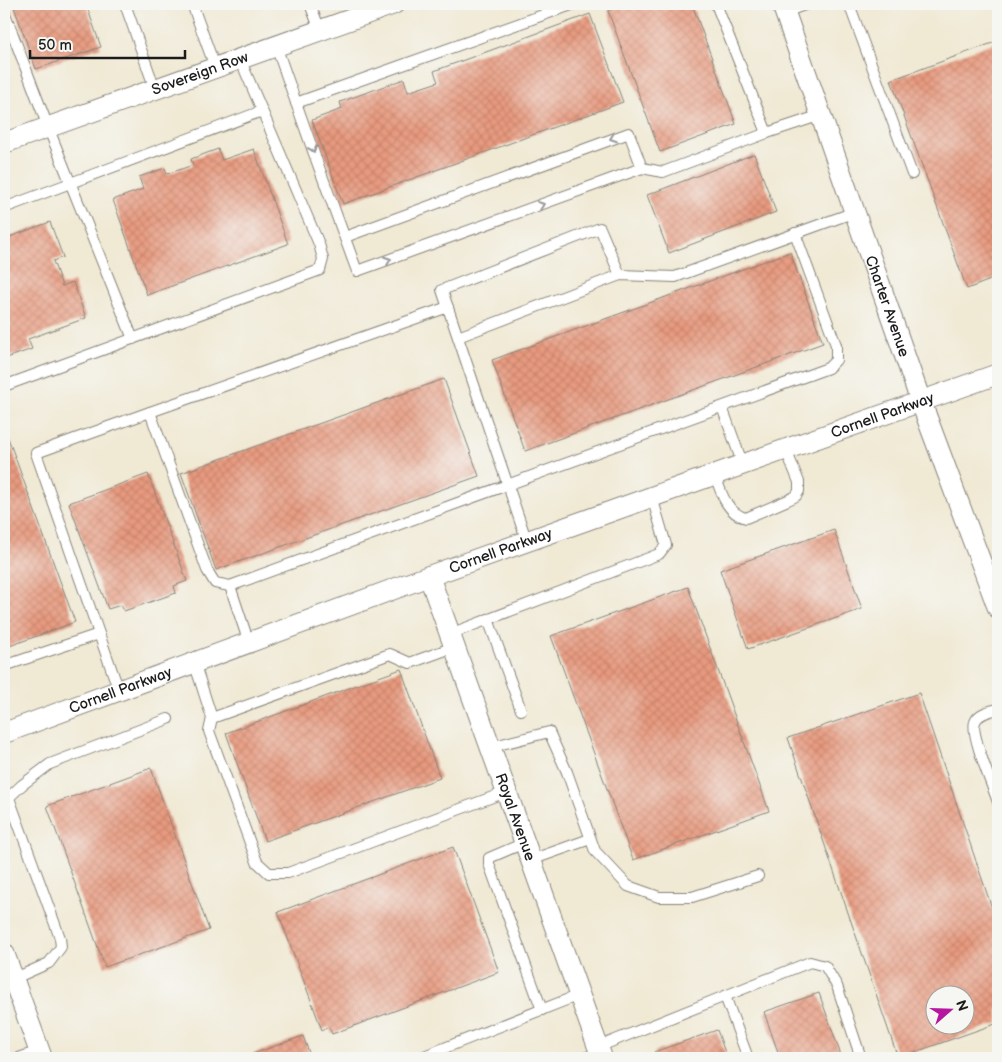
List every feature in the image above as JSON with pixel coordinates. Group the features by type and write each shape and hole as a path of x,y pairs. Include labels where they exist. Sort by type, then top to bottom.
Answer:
{"street":[{"name":"Sovereign Row","path":"4,143 320,30 367,8 394,4"},
{"name":"Charter Avenue","path":"783,8 921,402 998,608"},
{"name":"Cornell Parkway","path":"4,733 429,576 998,374"},
{"name":"Royal Avenue","path":"429,576 579,995 596,1054"},
{"path":"4,953 41,1054"}],"lane":[{"path":"125,4 154,89"},
{"path":"192,4 215,68"},
{"path":"310,4 320,30"},
{"path":"296,103 574,4"},
{"path":"716,4 767,134"},
{"path":"783,8 807,4"},
{"path":"849,4 912,174"},
{"path":"4,11 70,183 133,339"},
{"path":"276,46 358,271 642,168 663,172 821,115"},
{"path":"4,386 320,270 323,259 319,244 240,59"},
{"path":"4,208 262,111"},
{"path":"345,237 629,133 642,168"},
{"path":"458,338 620,275 675,277 854,212"},
{"path":"527,542 442,290 600,228 620,275"},
{"path":"150,412 207,570 215,583 230,586 828,368 836,360 836,345 795,233"},
{"path":"118,691 36,453 448,307"},
{"path":"722,407 743,465"},
{"path":"714,475 724,500 733,512 746,518 796,496 799,491 799,482 786,450"},
{"path":"212,718 390,654 410,663 488,619 659,554 666,545 652,497"},
{"path":"230,586 249,643"},
{"path":"488,619 521,710"},
{"path":"4,666 99,634"},
{"path":"194,662 212,718 209,731 257,862 269,873 288,873 506,792"},
{"path":"998,709 980,714 974,722 977,742 998,802"},
{"path":"13,979 49,963 61,947 60,938 6,800 50,764 168,719"},
{"path":"490,747 549,732 567,772 595,851 628,886 659,897 692,897 758,876"},
{"path":"542,1010 489,864 489,858 590,840"},
{"path":"596,1054 725,996 810,962 824,966 837,986 861,1058"},
{"path":"419,1058 579,995"},
{"path":"725,996 748,1058"},
{"path":"19,1058 41,1054"}],"building":[{"path":"13,4 86,4 101,47 36,69"},
{"path":"628,4 692,4 736,124 660,152 608,11"},
{"path":"590,14 623,102 343,204 312,120 342,109 340,102 404,79 408,92 438,82 434,71"},
{"path":"998,41 998,277 967,289 891,80"},
{"path":"218,149 222,160 254,149 288,244 147,295 113,200 143,189 139,177 165,168 167,174 193,165 191,159"},
{"path":"754,154 776,212 669,253 647,195"},
{"path":"50,222 63,257 53,261 62,286 73,282 86,318 28,339 32,349 4,359 4,239"},
{"path":"790,252 823,343 525,451 492,360"},
{"path":"444,379 479,476 216,570 181,473"},
{"path":"7,435 75,622 4,648 4,436"},
{"path":"148,474 187,581 174,586 176,593 124,611 121,605 108,609 69,503"},
{"path":"834,530 862,609 748,649 720,570"},
{"path":"688,587 769,811 633,860 551,636"},
{"path":"401,669 440,778 265,841 226,733"},
{"path":"919,693 998,926 998,1023 974,1031 974,984 924,984 924,1034 967,1034 898,1058 788,738"},
{"path":"151,768 209,930 105,967 47,806"},
{"path":"453,847 499,972 332,1034 329,1027 322,1030 278,912"},
{"path":"819,993 842,1058 780,1058 764,1012"},
{"path":"717,1030 727,1058 656,1058 654,1052"},
{"path":"303,1036 311,1058 242,1058"}]}
